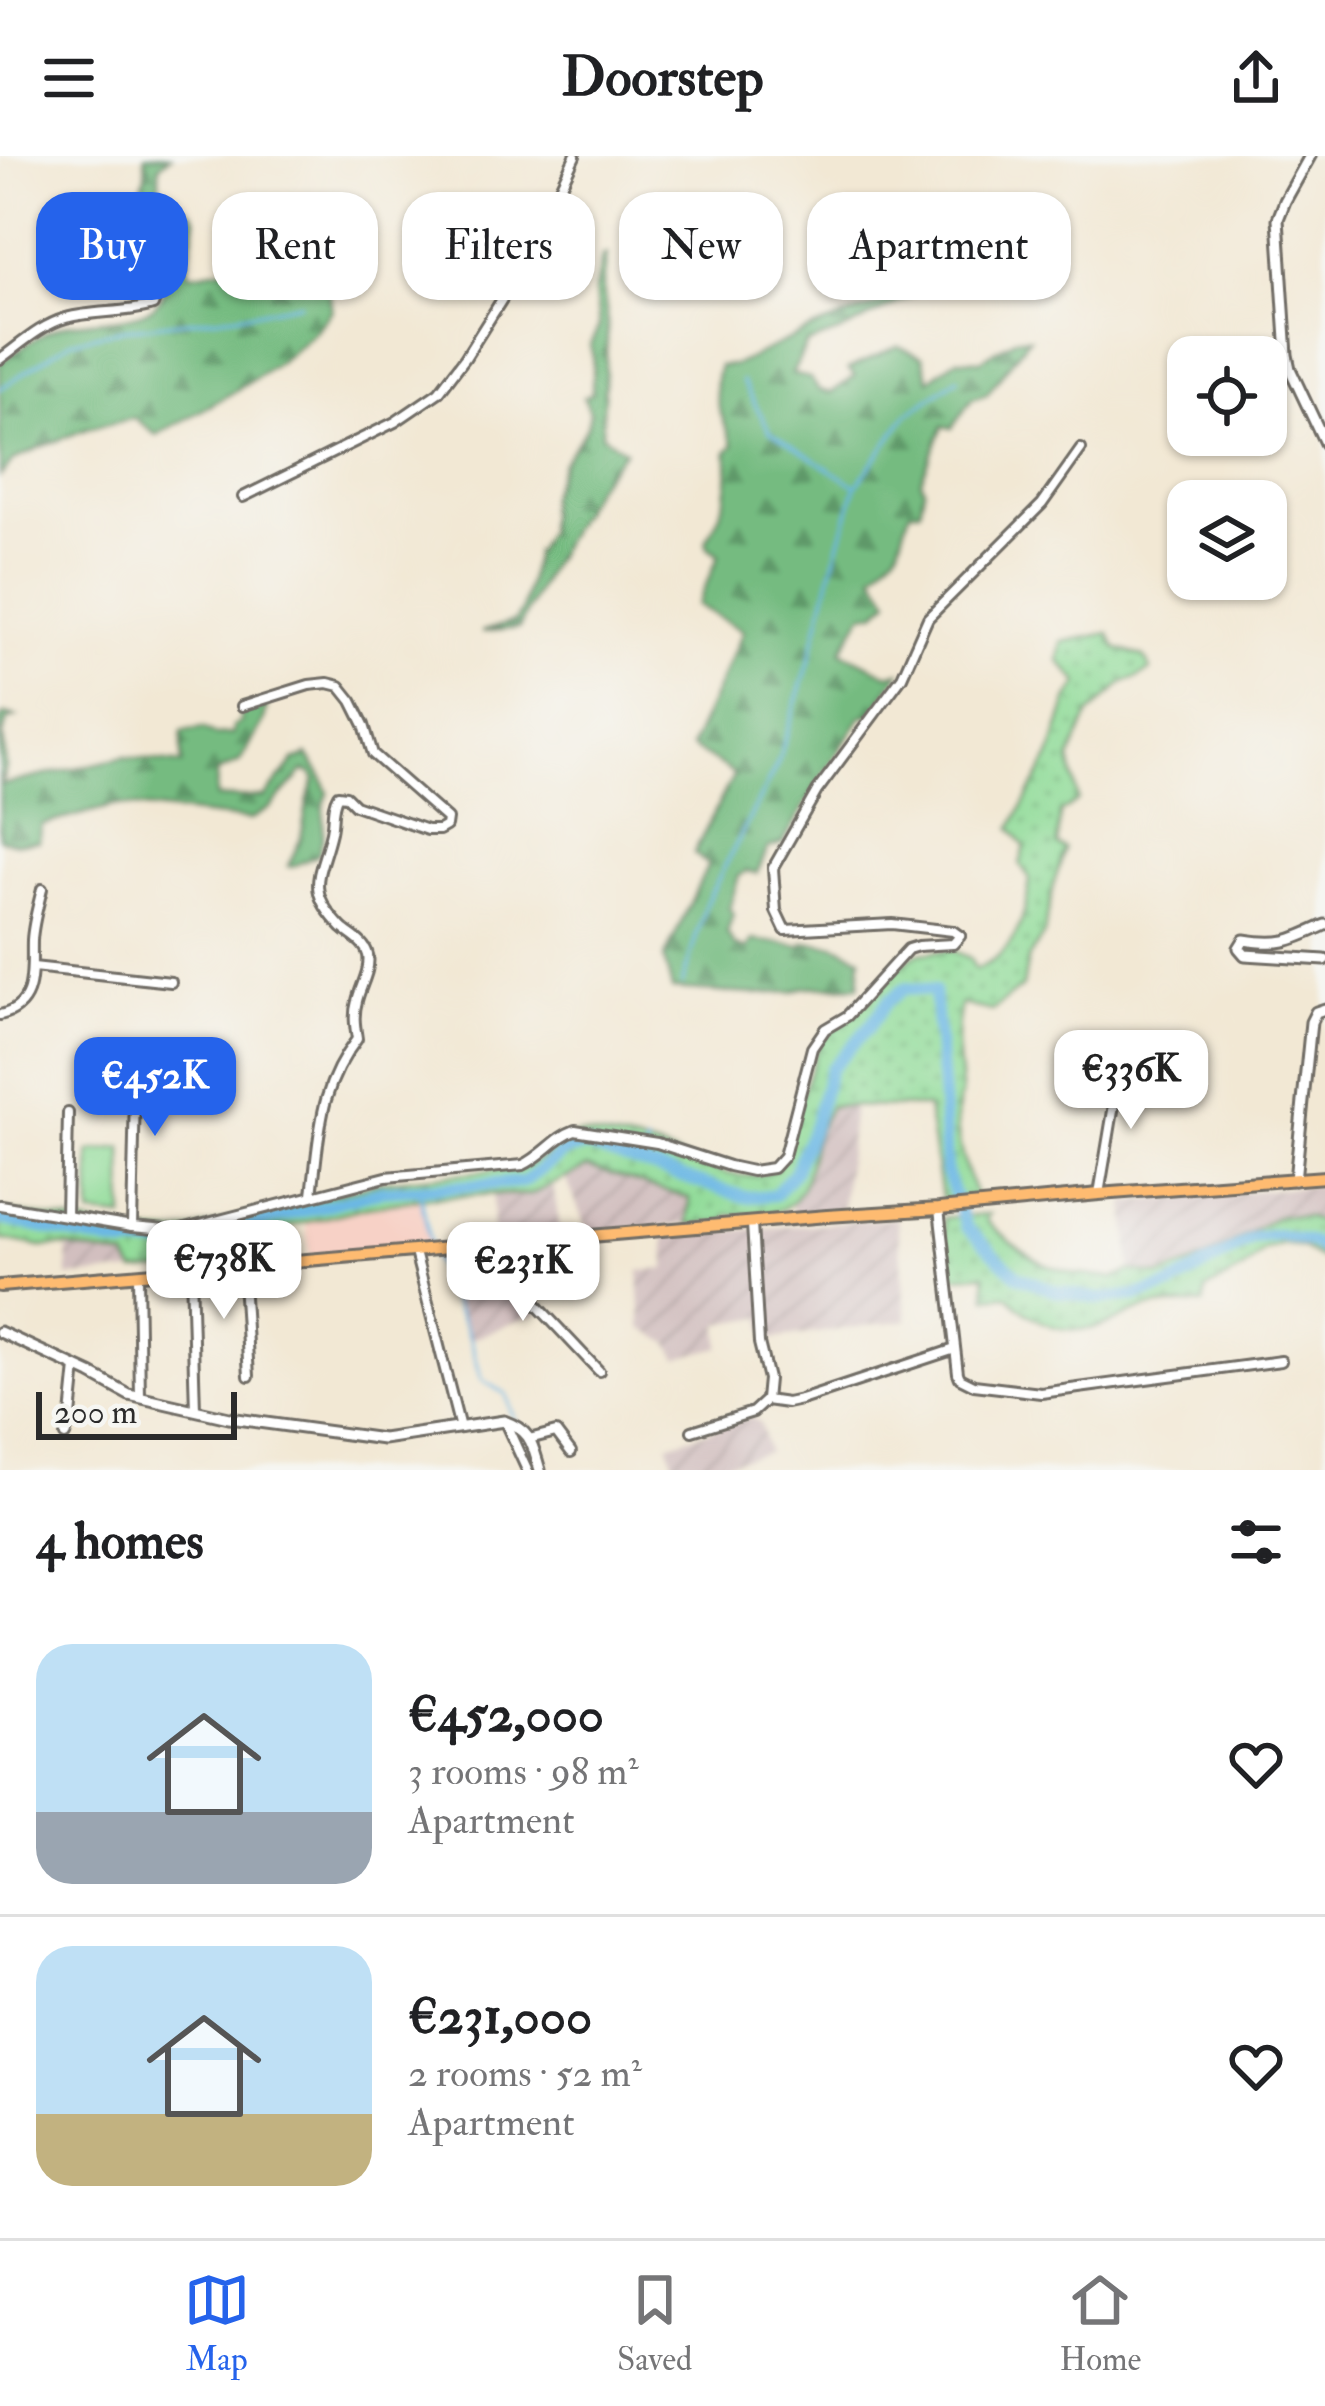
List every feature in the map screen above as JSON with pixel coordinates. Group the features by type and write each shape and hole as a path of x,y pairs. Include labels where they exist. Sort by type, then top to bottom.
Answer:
{"main road":[{"path":"0,1286 1325,1177"}],"street":[{"path":"243,497 395,422 439,392 521,269 575,156"},
{"path":"1310,156 1285,201 1277,228 1287,356 1325,443"},
{"path":"0,358 40,329 67,318 136,310 155,300"},
{"path":"0,1204 132,1228 177,1231 386,1177 524,1165 575,1130 657,1143 752,1171 773,1168 784,1156 812,1048 825,1029 847,1016 908,949 953,944 960,936 953,931 892,924 785,929 776,910 773,868 818,791 902,677 928,617 1036,511 1081,449"},
{"path":"242,706 309,685 340,686 352,700 373,754 448,819 440,830 427,830 356,805 346,796 338,795 334,802 332,829 316,887 343,929 368,954 367,973 353,1018 357,1040 327,1090 312,1194"},
{"path":"0,1015 15,1012 27,998 42,890"},
{"path":"1325,925 1270,945 1244,940 1239,948 1245,955 1325,960"},
{"path":"33,967 171,982"},
{"path":"1295,1180 1312,1018 1325,1010"},
{"path":"132,1228 136,1048"},
{"path":"1099,1194 1121,1063"},
{"path":"67,1216 68,1113"},
{"path":"941,1209 958,1373 965,1382 1041,1393 1282,1361"},
{"path":"692,1430 753,1412 766,1400 752,1224"},
{"path":"481,1246 599,1371"},
{"path":"431,1250 460,1428"},
{"path":"242,1265 249,1376"},
{"path":"191,1270 195,1410"},
{"path":"138,1275 140,1397"},
{"path":"0,1332 129,1394 291,1428 383,1439 512,1424 529,1439 541,1470"},
{"path":"766,1400 801,1400 956,1349"},
{"path":"65,1436 76,1367"},
{"path":"512,1424 527,1470"},
{"path":"529,1439 556,1432 571,1452"}],"shaded area":[{"path":"830,1106 853,1106 842,1210 793,1215 792,1202"},
{"path":"588,1167 690,1198 688,1224 588,1233 566,1178"},
{"path":"553,1185 561,1236 492,1239 493,1194 530,1195"},
{"path":"1325,1185 1325,1225 1308,1217 1279,1216 1205,1259 1161,1276 1131,1271 1125,1202"},
{"path":"422,1198 429,1246 310,1257 306,1222"},
{"path":"897,1218 907,1320 766,1340 762,1317 720,1324 720,1347 678,1358 669,1343 642,1328 639,1271 666,1269 665,1236"},
{"path":"579,1245 575,1279 548,1280 515,1250"},
{"path":"67,1246 126,1258 135,1272 68,1277"},
{"path":"514,1250 529,1265 511,1288 538,1313 469,1340 433,1257"},
{"path":"751,1417 760,1423 768,1452 698,1470 675,1470 668,1444"}],"green space":[{"path":"145,156 171,156 159,166 160,192 141,192"},
{"path":"188,209 196,218 188,263"},
{"path":"607,255 603,287 608,323 602,435 625,450 595,486 519,628 481,632 515,621 522,610 535,552 547,531 549,496 563,462 587,427 590,413 584,397 592,393 590,345 599,326 595,293 602,257"},
{"path":"188,270 191,274 212,270 212,300 330,300 332,310 299,347 276,364 156,435 135,418 86,429 14,460 0,476 0,363 64,325 131,316 157,303 188,300"},
{"path":"891,300 903,300 807,344 792,374 810,378 819,390 831,393 855,376 848,369 898,346 923,357 929,380 957,359 981,360 1016,338 1029,338 987,394 972,399 952,428 943,426 921,480 920,510 910,510 898,549 874,574 890,600 876,612 863,614 841,651 888,674 900,672 871,715 862,716 783,843 768,848 757,873 747,871 739,876 729,908 733,914 727,933 735,946 747,949 752,940 835,945 861,957 859,986 753,994 672,989 664,959 708,865 694,853 734,774 691,747 743,631 697,605 719,555 706,541 725,498 727,452 734,445 716,396 716,376 719,366 735,365"},
{"path":"1109,633 1116,648 1144,657 1151,670 1124,682 1089,715 1070,759 1078,800 1060,813 1057,845 1065,849 1044,934 1028,959 1023,986 992,1011 961,1004 958,1129 978,1199 942,1203 927,1107 830,1106 792,1203 771,1212 727,1215 725,1221 688,1224 689,1198 588,1167 530,1195 422,1198 367,1207 190,1251 192,1268 135,1272 126,1258 0,1239 0,1210 177,1234 380,1182 523,1167 579,1134 647,1146 732,1174 763,1174 777,1168 820,1041 918,953 951,950 970,958 975,969 1009,945 1021,921 1030,879 1020,864 1025,847 1011,828 1050,757 1068,700 1079,683 1059,661 1062,642"},
{"path":"267,705 264,721 240,762 217,772 216,798 265,797 294,761 308,755 328,793 318,855 288,866 301,838 315,780 304,771 270,808 250,820 116,805 42,825 39,841 0,839 0,719 5,714 16,717 8,720 3,734 6,767 1,785 125,757 182,764 182,731 203,728 215,735 233,734 245,710"},
{"path":"123,1148 124,1218 91,1215 90,1152"},
{"path":"989,1214 989,1224 1021,1250 1046,1265 1076,1274 1114,1278 1131,1271 1161,1276 1205,1259 1279,1215 1308,1217 1325,1225 1325,1261 1303,1248 1283,1244 1264,1250 1244,1269 1206,1290 1204,1304 1154,1307 1095,1328 1067,1329 1042,1322 1007,1295 987,1297 985,1274 953,1276 949,1272 943,1218"}],"waterway":[{"path":"0,389 71,341 300,303"},
{"path":"682,985 706,903 777,765 856,486 907,415 958,378"},
{"path":"742,381 770,431 856,486"},
{"path":"0,1219 124,1246 181,1244 381,1191 524,1182 564,1152 586,1146 745,1197 775,1195 794,1172 830,1069 888,1001 905,988 934,991 946,1172 966,1227 1018,1276 1055,1291 1099,1299 1136,1296 1171,1286 1253,1238 1279,1235 1313,1243 1325,1251"},
{"path":"642,1166 647,1144"},
{"path":"416,1189 430,1244"},
{"path":"432,1254 471,1341 482,1380 506,1394 515,1423"},
{"path":"517,1432 532,1470"}]}
